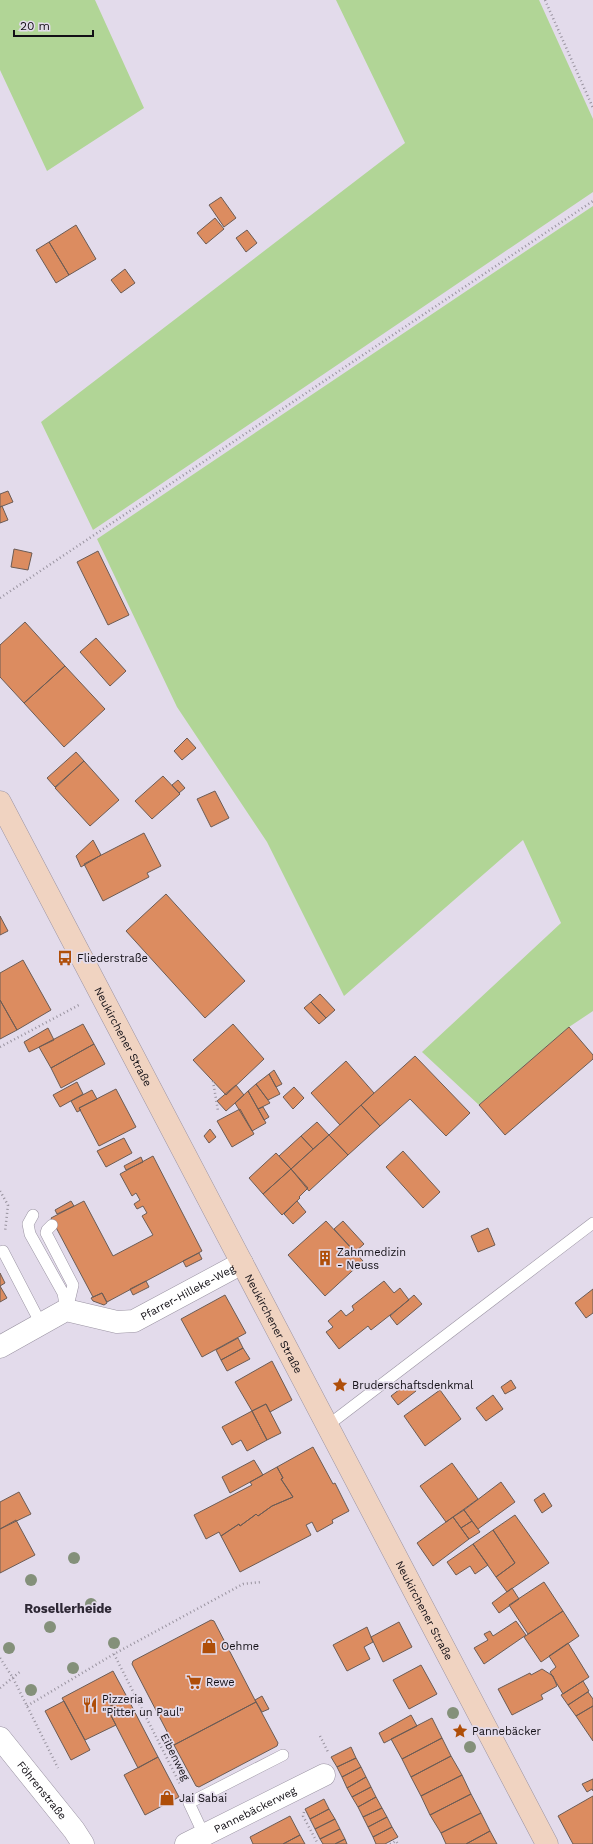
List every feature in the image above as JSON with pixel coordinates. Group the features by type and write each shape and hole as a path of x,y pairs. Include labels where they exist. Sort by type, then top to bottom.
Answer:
{"street":[{"name":"Neukirchener Straße","path":"0,802 547,1844"},
{"name":"Pfarrer-Hilleke-Weg","path":"66,1310 117,1322 134,1320 242,1263"},
{"path":"0,1347 66,1310"},
{"name":"Föhrenstraße","path":"0,1738 74,1830 83,1844"},
{"name":"Pannebäckerweg","path":"195,1839 324,1775"}],"lane":[{"path":"33,1215 28,1224 30,1234 63,1293 66,1310"},
{"path":"327,1426 593,1223"},
{"path":"52,1225 46,1233 73,1285 66,1310"},
{"path":"3,1250 42,1324"},
{"path":"195,1839 190,1803 283,1755"}],"path":[{"path":"545,0 593,108"},
{"path":"0,598 593,201"},
{"path":"0,1047 101,994"},
{"path":"213,1081 218,1111"},
{"path":"0,1191 8,1205 3,1250"},
{"path":"27,1706 114,1654 243,1584 261,1582"},
{"name":"Eibenweg","path":"114,1654 190,1803"},
{"path":"0,1658 27,1706 59,1771"},
{"path":"0,1688 21,1671"},
{"path":"291,1791 304,1812 303,1816 318,1844"},
{"path":"390,1844 396,1841 398,1844"}],"green space":[{"path":"0,0 95,0 144,108 47,171 0,70"},
{"path":"336,0 539,0 593,119 593,192 93,530 41,422 405,143"},
{"path":"593,206 593,1011 569,1027 479,1105 422,1052 561,923 523,840 344,996 267,842 177,707 97,539"}],"building":[{"path":"221,197 236,218 224,227 209,205"},
{"path":"215,218 224,229 206,244 197,233"},
{"path":"76,225 96,259 69,275 49,242"},
{"path":"247,230 257,243 246,252 236,238"},
{"path":"49,242 69,275 56,283 36,250"},
{"path":"125,269 135,283 121,293 111,280"},
{"path":"8,491 13,502 0,507 0,494"},
{"path":"2,506 8,520 0,523 0,507"},
{"path":"14,549 32,553 28,570 11,567"},
{"path":"98,551 129,615 108,625 77,562"},
{"path":"25,622 65,666 24,703 0,677 0,645"},
{"path":"96,638 126,671 110,686 80,652"},
{"path":"65,666 105,709 64,747 24,703"},
{"path":"187,738 196,748 182,760 174,751"},
{"path":"76,752 84,761 55,787 47,778"},
{"path":"84,761 119,800 90,826 55,788"},
{"path":"163,776 180,794 152,819 135,801"},
{"path":"178,780 185,788 179,793 172,785"},
{"path":"215,791 229,818 211,827 197,799"},
{"path":"144,833 161,866 147,873 149,877 103,901 84,864"},
{"path":"93,840 101,855 81,867 76,856"},
{"path":"166,894 245,981 205,1018 126,931"},
{"path":"0,916 8,931 0,935"},
{"path":"23,960 51,1010 17,1030 0,1000 0,973"},
{"path":"320,994 335,1010 326,1018 311,1002"},
{"path":"0,1000 17,1030 0,1039"},
{"path":"311,1002 326,1018 319,1024 304,1008"},
{"path":"83,1024 94,1044 51,1068 39,1047"},
{"path":"233,1024 264,1059 226,1095 193,1060"},
{"path":"569,1027 593,1055 593,1059 505,1135 479,1105"},
{"path":"48,1028 54,1040 29,1052 24,1042"},
{"path":"94,1044 105,1064 61,1088 51,1068"},
{"path":"415,1056 470,1113 446,1136 410,1099 380,1126 361,1105"},
{"path":"346,1061 374,1093 340,1125 311,1093"},
{"path":"274,1070 282,1084 276,1087 269,1074"},
{"path":"269,1074 280,1094 268,1100 256,1084"},
{"path":"77,1082 83,1094 60,1107 53,1095"},
{"path":"256,1084 270,1103 258,1109 248,1091"},
{"path":"236,1085 244,1095 226,1111 217,1101"},
{"path":"294,1087 304,1098 293,1109 283,1097"},
{"path":"116,1089 136,1127 99,1146 79,1108"},
{"path":"92,1090 97,1099 79,1108 81,1110 77,1112 71,1101"},
{"path":"248,1091 266,1123 252,1131 235,1103"},
{"path":"361,1105 380,1126 348,1155 329,1135"},
{"path":"263,1107 269,1117 264,1120 258,1109"},
{"path":"240,1109 254,1134 232,1147 217,1121"},
{"path":"317,1122 329,1135 313,1149 301,1136"},
{"path":"210,1129 216,1137 209,1143 204,1136"},
{"path":"329,1135 348,1155 309,1191 291,1169"},
{"path":"301,1136 313,1149 291,1169 279,1156"},
{"path":"124,1138 132,1153 106,1167 97,1151"},
{"path":"403,1151 440,1192 423,1208 386,1167"},
{"path":"276,1153 291,1169 263,1194 249,1178"},
{"path":"153,1156 202,1251 107,1302 102,1293 93,1297 51,1218 84,1201 113,1256 153,1235 142,1216 147,1213 143,1206 137,1209 134,1204 140,1200 136,1193 132,1196 120,1174"},
{"path":"141,1157 143,1162 126,1170 124,1166"},
{"path":"291,1169 308,1188 282,1215 263,1194"},
{"path":"71,1201 74,1206 57,1214 55,1210"},
{"path":"297,1201 306,1212 293,1224 284,1214"},
{"name":"Zahnmedizin - Neuss","path":"326,1221 363,1261 325,1296 288,1255"},
{"path":"343,1221 364,1244 355,1252 334,1229"},
{"path":"488,1228 495,1245 478,1252 471,1236"},
{"path":"199,1253 202,1259 186,1267 183,1261"},
{"path":"0,1273 5,1283 0,1286"},
{"path":"146,1281 149,1287 133,1295 130,1289"},
{"path":"384,1281 394,1293 400,1288 409,1300 371,1330 368,1326 339,1349 326,1332 333,1327 328,1321 341,1310 346,1316 354,1310 352,1306"},
{"path":"0,1286 7,1298 0,1302"},
{"path":"593,1289 593,1313 586,1318 575,1303"},
{"path":"102,1293 107,1303 104,1305 93,1301 91,1298"},
{"path":"225,1295 246,1333 202,1357 181,1319"},
{"path":"414,1295 422,1304 397,1325 390,1316"},
{"path":"238,1338 243,1348 221,1360 216,1350"},
{"path":"243,1348 250,1359 227,1371 221,1360"},
{"path":"272,1361 292,1400 270,1412 266,1404 252,1411 235,1382"},
{"path":"511,1380 516,1388 505,1394 501,1387"},
{"path":"409,1382 416,1391 398,1405 391,1396"},
{"path":"440,1390 461,1419 425,1446 404,1416"},
{"path":"493,1395 503,1409 486,1421 476,1408"},
{"path":"266,1404 281,1433 267,1440 252,1411"},
{"path":"252,1411 267,1440 247,1451 241,1440 232,1445 222,1427"},
{"path":"313,1447 333,1484 335,1483 349,1511 332,1520 333,1523 317,1532 312,1522 306,1525 311,1535 240,1572 221,1536 239,1524 240,1526 256,1514 258,1516 272,1506 293,1497 281,1479 283,1478 277,1467"},
{"path":"254,1460 263,1475 230,1493 222,1477"},
{"path":"452,1463 478,1499 446,1522 420,1486"},
{"path":"277,1467 283,1478 281,1479 293,1497 272,1506 258,1516 256,1514 240,1526 239,1524 221,1536 219,1532 206,1539 194,1515 252,1485 250,1482"},
{"path":"501,1482 515,1502 478,1529 464,1510"},
{"path":"19,1492 31,1514 0,1529 0,1502"},
{"path":"544,1493 552,1506 542,1513 534,1500"},
{"path":"464,1510 472,1521 461,1528 453,1517"},
{"path":"515,1515 549,1563 507,1592 496,1577 515,1563 493,1530"},
{"path":"453,1517 469,1539 433,1566 417,1543"},
{"path":"16,1520 35,1555 0,1573 0,1529"},
{"path":"472,1521 480,1532 469,1539 461,1528"},
{"path":"493,1530 515,1563 496,1577 473,1544"},
{"path":"473,1544 488,1565 475,1574 470,1566 456,1575 447,1562"},
{"path":"544,1582 563,1611 528,1634 509,1605"},
{"path":"512,1588 519,1599 499,1613 492,1603"},
{"path":"563,1611 579,1636 541,1662 524,1637"},
{"name":"Rewe","path":"211,1620 214,1621 256,1702 174,1745 132,1664 133,1661"},
{"path":"516,1621 526,1635 484,1664 474,1648 488,1640 484,1634 490,1631 493,1636"},
{"path":"399,1622 412,1647 383,1662 371,1637"},
{"path":"367,1627 373,1642 364,1647 370,1659 347,1671 333,1645"},
{"path":"568,1643 589,1677 563,1694 550,1672 556,1667 549,1656"},
{"path":"421,1665 437,1694 409,1709 393,1680"},
{"path":"542,1669 553,1676 557,1686 541,1695 543,1699 512,1715 498,1689 530,1673 531,1675"},
{"name":"Pizzeria \"Pitter un Paul\"","path":"113,1671 127,1697 107,1708 116,1725 85,1740 62,1698"},
{"path":"583,1681 589,1691 568,1705 561,1695"},
{"path":"588,1692 593,1699 593,1706 576,1716 568,1705"},
{"path":"262,1696 269,1709 262,1712 255,1700"},
{"path":"127,1697 158,1757 138,1768 107,1708"},
{"path":"64,1701 90,1750 71,1760 45,1711"},
{"path":"256,1702 278,1743 277,1746 199,1787 196,1786 174,1745"},
{"path":"593,1706 593,1741 576,1716"},
{"path":"411,1715 417,1726 384,1743 379,1733"},
{"path":"432,1718 442,1738 402,1759 391,1739"},
{"path":"442,1738 451,1756 411,1777 402,1759"},
{"path":"351,1747 356,1758 337,1767 331,1757"},
{"path":"451,1756 462,1775 421,1796 411,1777"},
{"path":"158,1757 179,1797 145,1815 124,1775"},
{"path":"356,1758 361,1767 342,1777 337,1767"},
{"path":"361,1767 366,1777 347,1788 342,1777"},
{"path":"462,1775 471,1794 430,1815 421,1796"},
{"path":"366,1777 371,1787 352,1797 347,1788"},
{"path":"593,1779 593,1791 592,1789 587,1792 582,1784"},
{"path":"371,1787 376,1797 358,1807 352,1797"},
{"path":"471,1794 481,1813 441,1833 430,1815"},
{"path":"593,1796 593,1844 573,1844 558,1816"},
{"path":"376,1797 382,1808 363,1817 358,1807"},
{"path":"324,1799 329,1809 310,1819 305,1809"},
{"path":"382,1808 387,1817 368,1827 363,1817"},
{"path":"329,1809 335,1819 315,1829 310,1819"},
{"path":"481,1813 490,1831 466,1844 446,1844 441,1833"},
{"path":"290,1816 300,1835 283,1844 253,1844 250,1837"},
{"path":"387,1817 392,1827 373,1837 368,1827"},
{"path":"335,1819 340,1829 320,1839 315,1829"},
{"path":"392,1827 398,1837 385,1844 376,1844 373,1837"},
{"path":"340,1829 345,1839 335,1844 323,1844 320,1839"},
{"path":"490,1831 497,1844 466,1844"},
{"path":"300,1835 305,1844 283,1844"},
{"path":"345,1839 347,1844 335,1844"}],"place":[{"name":"Fliederstraße","path":"65,958"},
{"name":"Zahnmedizin - Neuss","path":"325,1258"},
{"name":"Bruderschaftsdenkmal","path":"340,1385"},
{"name":"Oehme","path":"209,1646"},
{"name":"Rewe","path":"194,1682"},
{"name":"Pizzeria \"Pitter un Paul\"","path":"90,1705"},
{"name":"Pannebäcker","path":"460,1731"},
{"name":"Jai Sabai","path":"167,1798"}],"district":[{"name":"Rosellerheide","path":"68,1608"}]}
